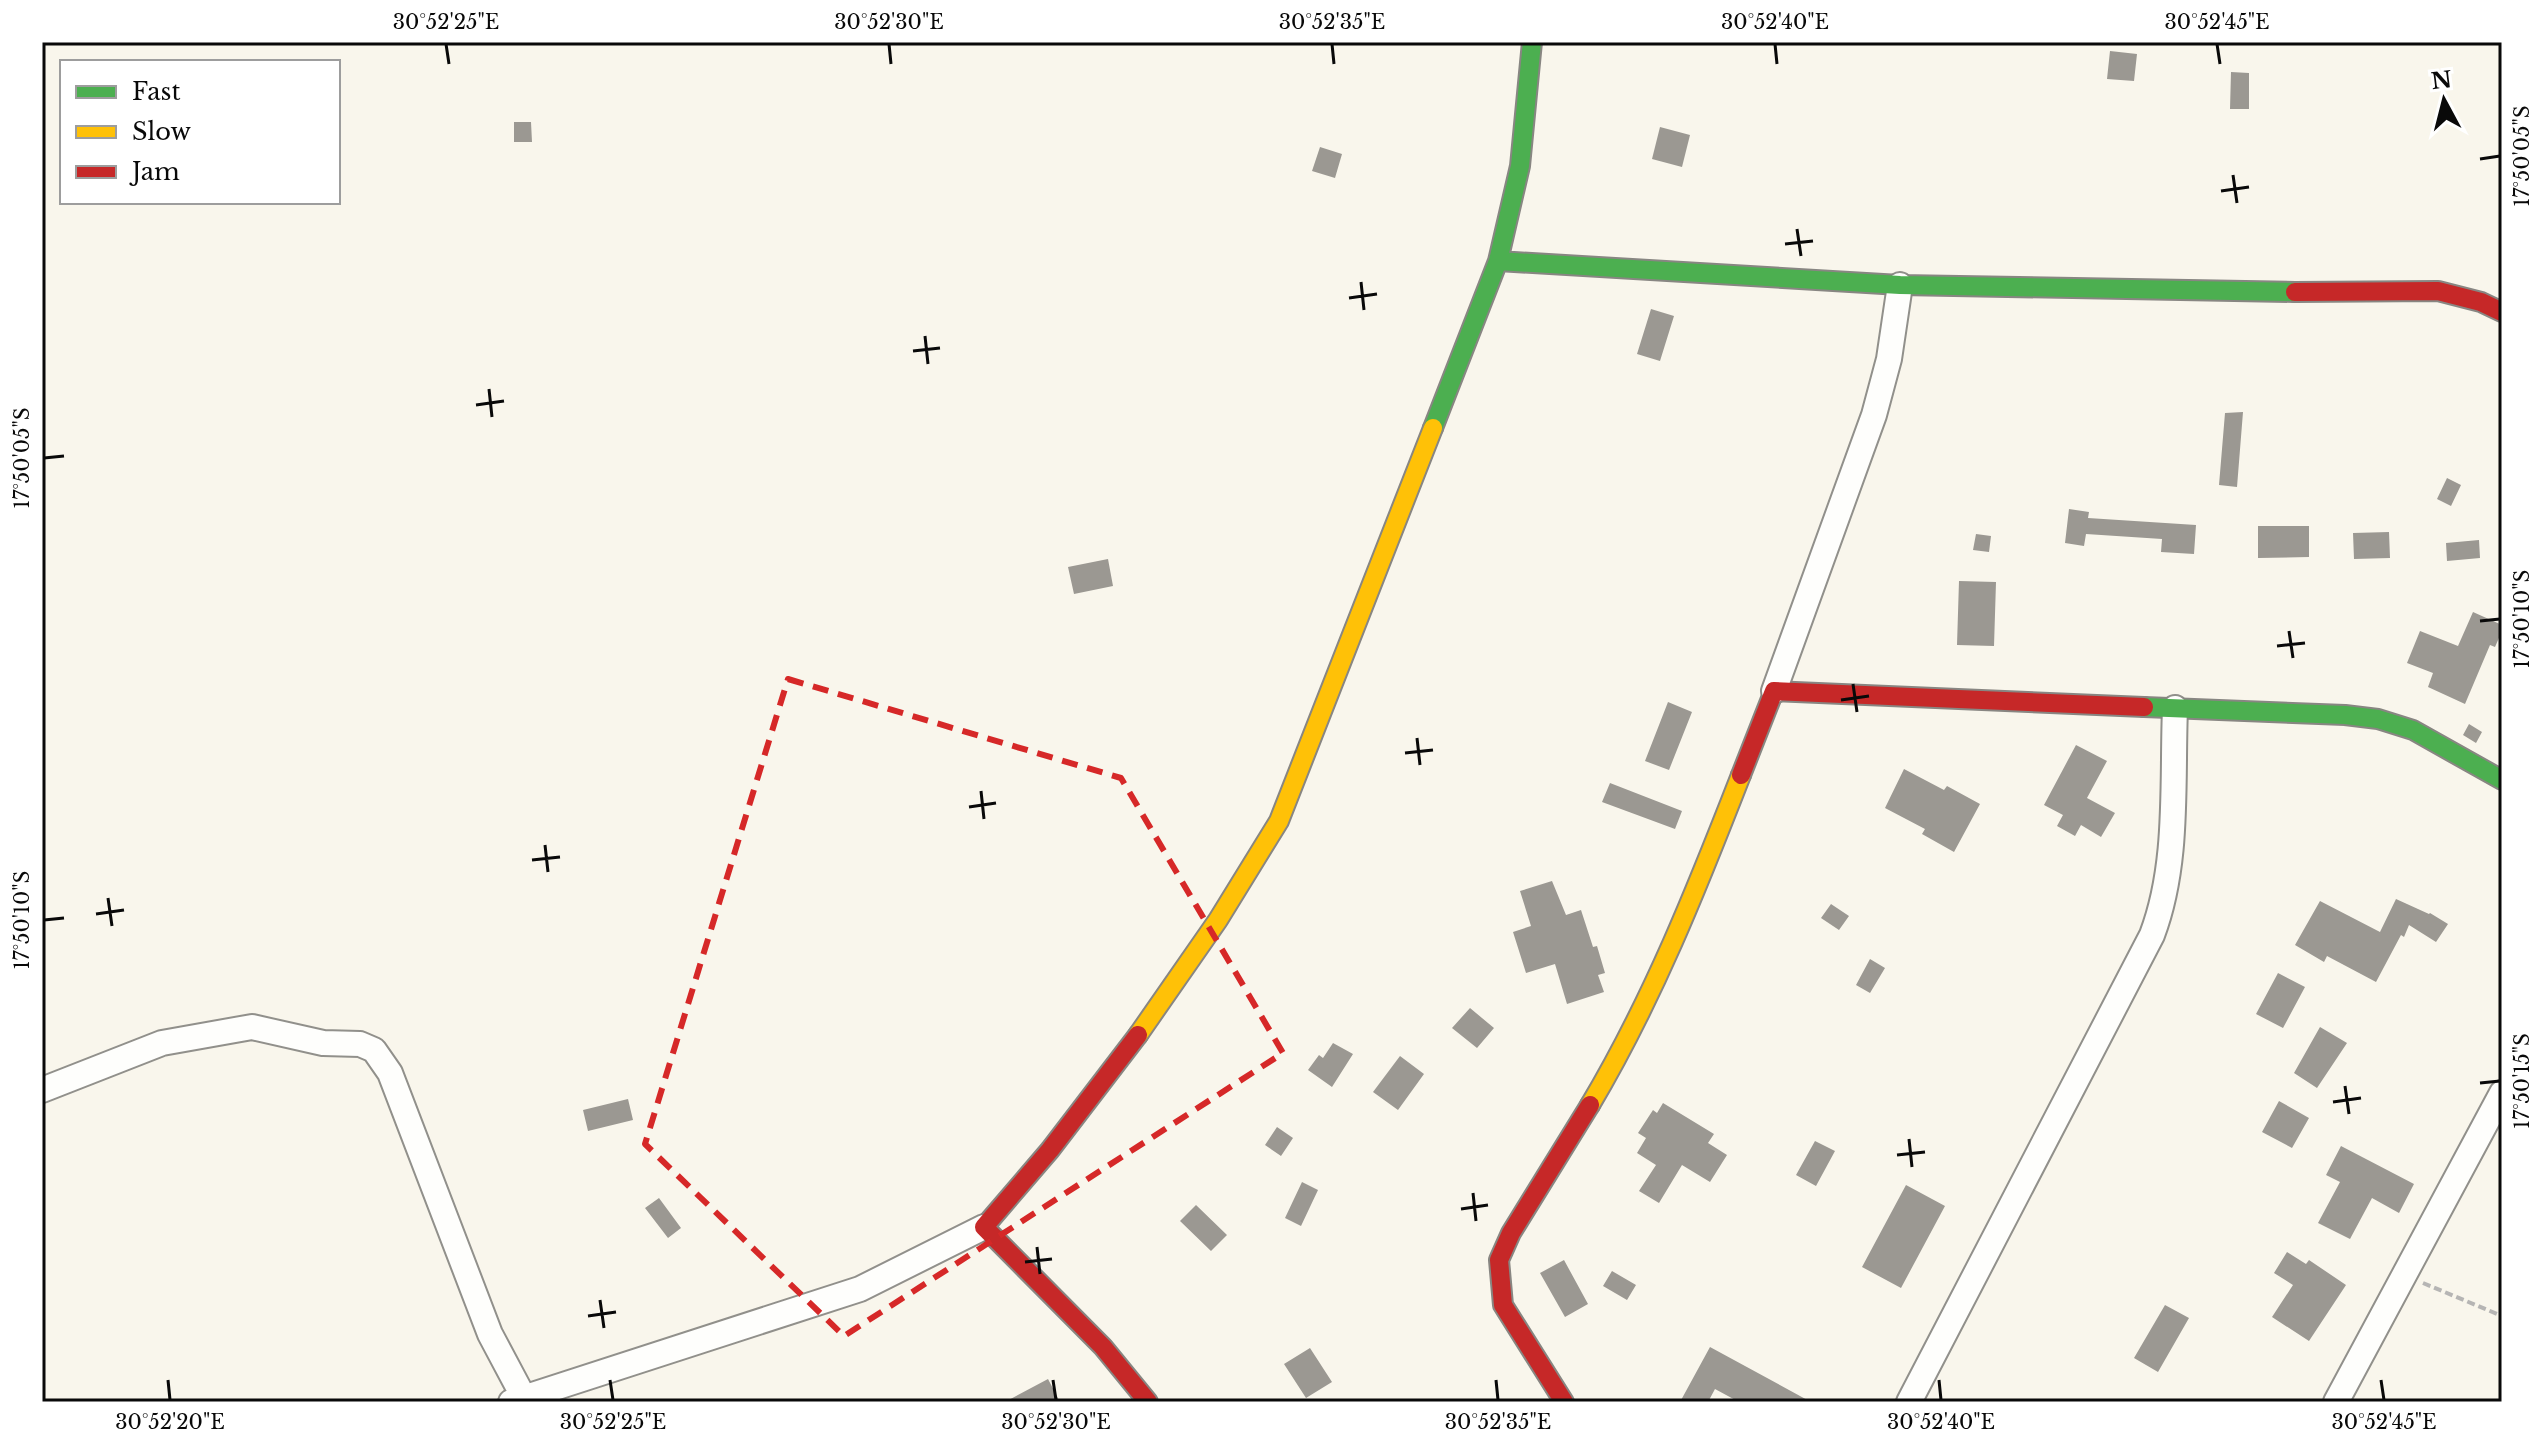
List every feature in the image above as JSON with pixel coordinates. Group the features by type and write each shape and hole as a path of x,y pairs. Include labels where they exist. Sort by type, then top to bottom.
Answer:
{"street":[{"path":"42,1090 162,1043 252,1027 323,1043 360,1044 374,1050 390,1073 518,1400 860,1289 984,1227 1066,1132 1199,951 1246,882 1279,821 1498,261 1520,166 1532,42"},
{"path":"1498,261 1900,285 2358,293 2438,291 2481,302 2502,312"},
{"path":"1564,1402 1503,1305 1499,1260 1511,1233 1606,1079 1636,1023 1682,922 1774,691 1874,415 1889,359 1900,285"},
{"path":"1774,691 2345,715 2378,719 2413,730 2502,780"},
{"path":"1909,1402 2152,935 2164,904 2170,860 2175,708"},
{"path":"2336,1402 2502,1093"},
{"path":"984,1227 1103,1347 1148,1402"}],"path":[{"path":"2405,1275 2502,1316"}],"highlighted area":[{"path":"788,679 1121,778 1283,1053 844,1336 645,1144"}],"building":[{"path":"2110,51 2137,54 2134,81 2107,79"},
{"path":"2231,72 2249,73 2249,109 2230,109"},
{"path":"514,122 531,122 532,142 514,142"},
{"path":"1660,127 1690,135 1682,167 1652,159"},
{"path":"1320,147 1342,154 1335,178 1312,171"},
{"path":"1651,309 1674,316 1660,361 1637,354"},
{"path":"2243,412 2237,487 2219,485 2225,413"},
{"path":"2447,478 2461,485 2451,506 2437,499"},
{"path":"2069,509 2089,512 2088,518 2196,525 2194,554 2161,552 2162,539 2086,534 2084,546 2065,543"},
{"path":"2258,526 2309,526 2309,557 2258,558"},
{"path":"2389,532 2390,558 2354,559 2353,533"},
{"path":"1976,534 1991,536 1989,552 1973,550"},
{"path":"2479,540 2480,558 2447,561 2446,543"},
{"path":"1108,559 1113,586 1074,594 1068,567"},
{"path":"1959,581 1996,582 1994,646 1957,645"},
{"path":"2473,612 2502,625 2502,631 2495,647 2490,645 2465,704 2428,687 2433,673 2407,663 2420,631 2458,646"},
{"path":"1668,702 1692,712 1669,770 1645,761"},
{"path":"2469,724 2482,732 2476,743 2463,735"},
{"path":"2076,745 2107,761 2087,798 2115,813 2101,837 2081,825 2075,836 2057,826 2063,815 2044,805"},
{"path":"1904,769 1944,790 1947,786 1980,804 1954,852 1922,834 1925,829 1885,808"},
{"path":"1610,783 1682,811 1675,829 1602,802"},
{"path":"1552,881 1566,915 1581,910 1605,973 1598,975 1604,992 1567,1004 1555,964 1526,973 1513,932 1531,926 1520,891"},
{"path":"2396,899 2448,924 2436,942 2409,925 2376,982 2327,956 2324,962 2295,945 2320,901 2380,932"},
{"path":"1831,904 1849,916 1839,930 1821,918"},
{"path":"1870,959 1885,968 1870,993 1856,985"},
{"path":"2278,973 2305,987 2283,1028 2256,1014"},
{"path":"1470,1008 1494,1028 1477,1048 1452,1028"},
{"path":"2320,1027 2347,1043 2317,1088 2294,1073"},
{"path":"1333,1043 1353,1054 1332,1087 1308,1070 1319,1055 1323,1058"},
{"path":"1400,1056 1424,1074 1398,1110 1373,1092"},
{"path":"628,1099 633,1120 588,1131 583,1110"},
{"path":"2279,1101 2309,1118 2292,1148 2262,1132"},
{"path":"1663,1103 1714,1134 1708,1143 1727,1155 1710,1182 1682,1165 1659,1203 1639,1191 1656,1165 1637,1153 1646,1138 1638,1133 1653,1110 1657,1113"},
{"path":"1277,1127 1293,1138 1281,1156 1265,1145"},
{"path":"1815,1141 1835,1151 1816,1186 1796,1175"},
{"path":"2341,1146 2414,1184 2399,1213 2372,1198 2350,1239 2318,1223 2340,1182 2326,1175"},
{"path":"1302,1182 1318,1190 1301,1226 1285,1218"},
{"path":"1906,1185 1945,1206 1901,1288 1862,1267"},
{"path":"659,1198 681,1228 668,1238 645,1208"},
{"path":"1196,1205 1227,1235 1211,1251 1180,1221"},
{"path":"2287,1252 2306,1264 2309,1260 2346,1285 2309,1341 2272,1317 2293,1285 2274,1273"},
{"path":"1564,1260 1588,1304 1565,1317 1540,1273"},
{"path":"1612,1271 1636,1285 1627,1300 1603,1286"},
{"path":"2165,1305 2189,1318 2158,1372 2134,1358"},
{"path":"1710,1347 1811,1402 1739,1402 1715,1389 1708,1402 1680,1402"},
{"path":"1310,1348 1332,1382 1306,1398 1284,1364"},
{"path":"1048,1379 1060,1402 1005,1402"}],"traffic: fast":[{"path":"1433,428 1498,261 1520,166 1532,42"},
{"path":"1498,261 1900,285 2295,292"},
{"path":"2144,707 2378,719 2413,730 2502,780"}],"traffic: slow":[{"path":"1138,1035 1218,920 1279,821 1433,428"},
{"path":"1590,1105 1653,985 1741,775"}],"traffic: jam":[{"path":"2295,292 2438,291 2481,302 2502,312"},
{"path":"1741,775 1774,691 2144,707"},
{"path":"1138,1035 1050,1150 984,1227 1103,1347 1148,1402"},
{"path":"1564,1402 1503,1305 1499,1260 1511,1233 1590,1105"}]}
